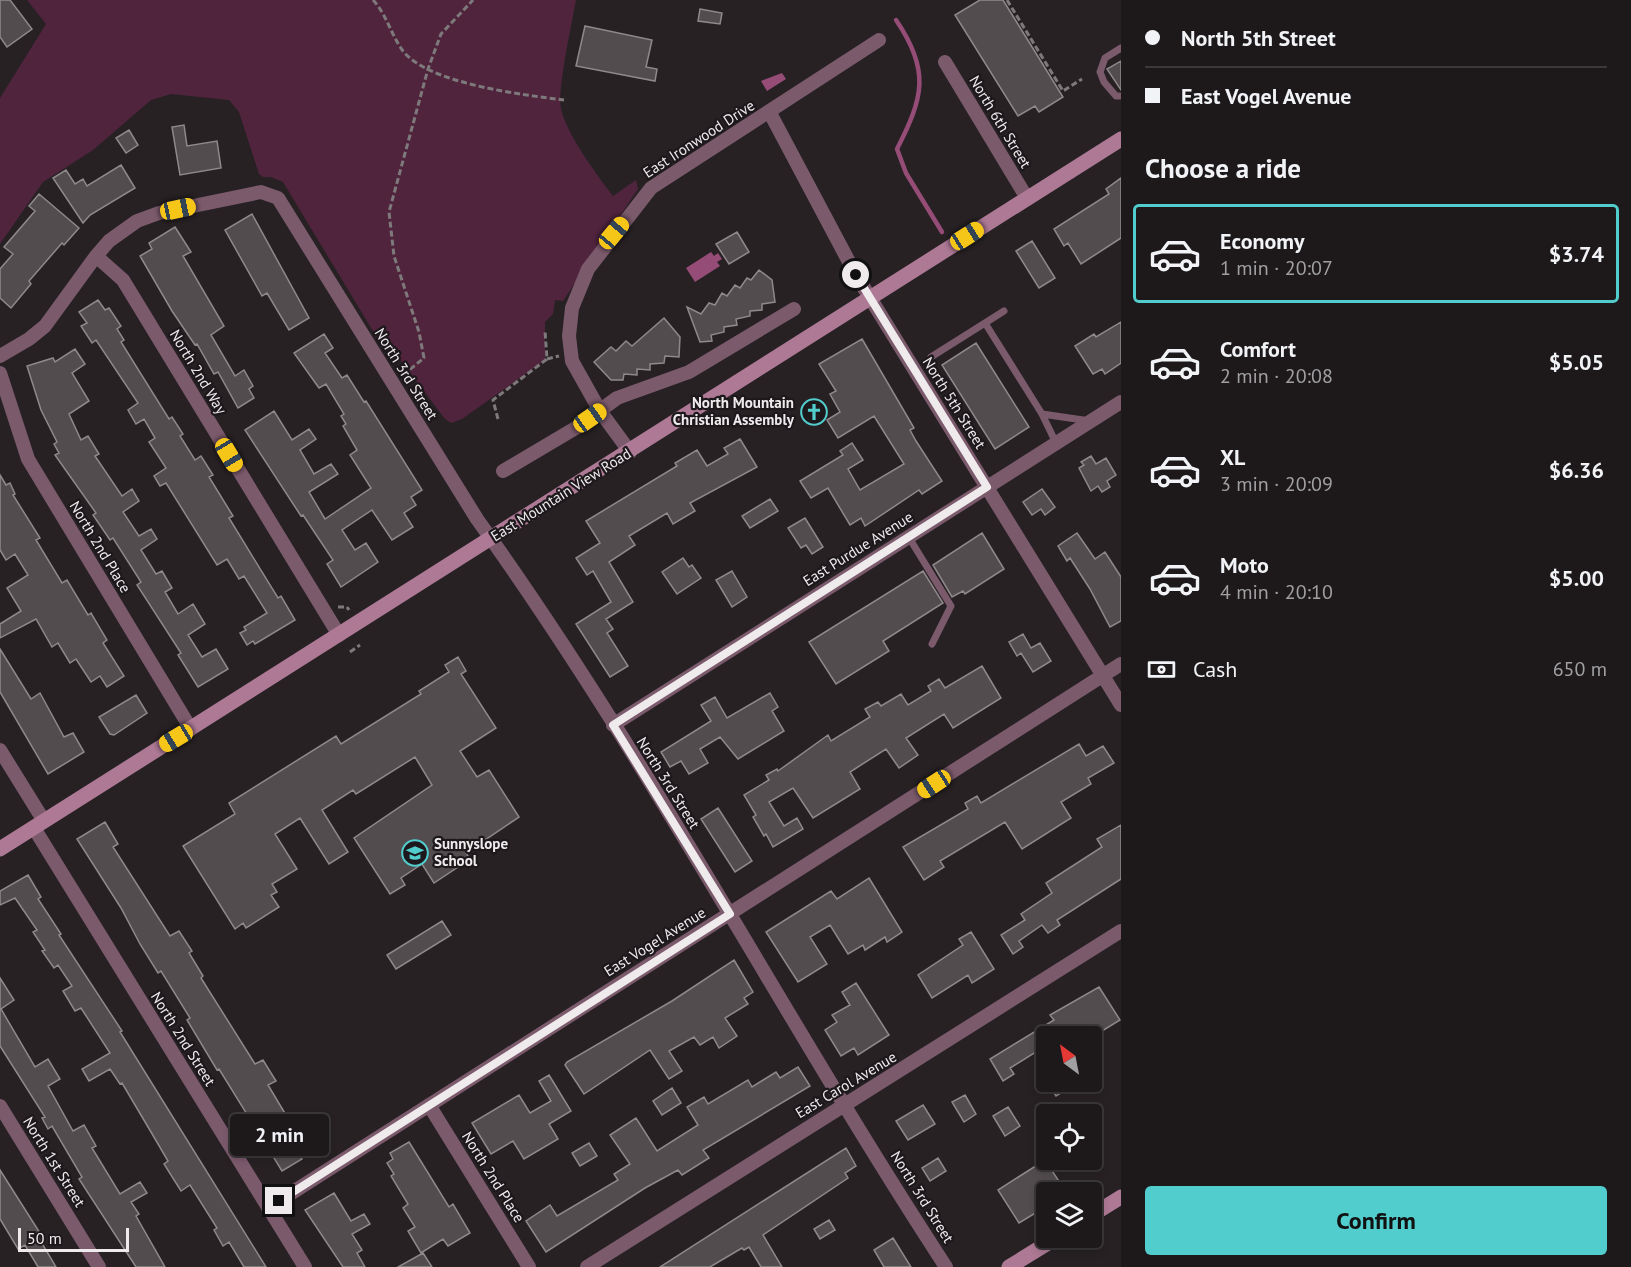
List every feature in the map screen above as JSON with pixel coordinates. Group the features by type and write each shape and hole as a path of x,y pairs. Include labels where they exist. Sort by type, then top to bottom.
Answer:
{"street":[{"name":"East Ironwood Drive","path":"630,452 600,411 572,362 569,336 572,308 588,269 651,188 879,40"},
{"name":"North 6th Street","path":"945,62 1028,198"},
{"name":"North 5th Street","path":"770,112 870,297 1121,705"},
{"name":"East Mountain View Road","path":"0,849 1121,139"},
{"name":"North 3rd Street","path":"96,256 120,232 137,221 159,213 261,192 278,198 491,539 613,725 946,1267"},
{"path":"0,356 29,339 45,326 96,256"},
{"name":"North 2nd Way","path":"96,256 123,280 339,636"},
{"path":"503,471 617,398 689,372 794,309"},
{"name":"North 2nd Place","path":"0,373 31,464 191,729"},
{"name":"East Purdue Avenue","path":"613,725 1121,402"},
{"name":"East Vogel Avenue","path":"268,1208 1121,664"},
{"name":"North 2nd Street","path":"0,750 39,824 305,1267"},
{"name":"East Carol Avenue","path":"587,1267 1121,931"},
{"name":"North 2nd Place","path":"429,1105 529,1267"},
{"name":"North 1st Street","path":"0,1106 99,1267"},
{"path":"1102,1209 1121,1197"},
{"path":"1009,1267 1040,1248"}],"lane":[{"path":"1121,48 1105,58 1100,72 1110,90 1121,96"},
{"path":"931,357 1004,310"},
{"path":"985,323 1042,414 1056,443"},
{"path":"1042,414 1091,421"},
{"path":"908,536 951,606 932,644"}],"path":[{"path":"373,0 404,53 428,69 490,90 564,100"},
{"path":"403,375 424,358 419,332 394,256 389,212 428,69 441,34 473,0"},
{"path":"1007,0 1063,91 1082,79"},
{"path":"498,419 494,400 547,360 545,331"},
{"path":"336,609 347,607 349,610"},
{"path":"350,652 360,645"}],"shaded area":[{"path":"27,0 576,0 561,87 560,100 564,119 583,154 613,196 636,180 638,189 563,301 555,300 553,314 545,322 545,360 462,419 451,423 445,419 386,341 379,341 283,182 259,174 239,112 229,100 171,94 151,100 93,150 43,182 0,244 0,98 46,24"},
{"path":"782,73 786,79 767,91 761,81"},
{"path":"711,252 714,256 718,253 722,259 717,262 720,266 695,282 686,268"}],"building":[{"path":"0,0 10,0 32,29 7,47 0,37"},
{"path":"980,0 1003,0 1063,97 1039,112 1035,106 1018,116 955,15"},
{"path":"700,9 722,13 720,24 698,21"},
{"path":"585,26 652,40 646,67 657,69 655,81 576,66"},
{"path":"1121,61 1121,90 1107,69"},
{"path":"184,125 187,146 217,141 221,168 180,175 172,127"},
{"path":"129,130 138,145 126,153 116,138"},
{"path":"121,165 135,188 90,215 83,223 53,178 66,170 75,184 83,179 87,186"},
{"path":"1121,178 1121,238 1081,264 1068,243 1064,246 1054,229 1109,194 1106,189"},
{"path":"39,194 79,228 64,245 62,243 29,281 31,284 11,308 0,298 0,269 13,254 4,247 35,211 29,206"},
{"path":"252,214 309,318 289,330 267,293 262,296 225,230"},
{"path":"175,227 191,252 183,256 224,326 211,335 235,376 244,370 253,386 249,389 254,398 238,408 218,372 214,374 197,344 195,345 172,311 140,256 152,249 149,243"},
{"path":"737,232 749,252 729,264 716,244"},
{"path":"1032,241 1055,278 1039,288 1016,251"},
{"path":"759,270 772,280 775,302 762,304 762,310 750,311 750,316 736,319 737,325 724,327 724,332 711,335 712,341 700,342 687,307 701,314 709,303 715,305 722,293 727,296 735,285 740,288 747,278 751,280"},
{"path":"98,300 105,310 109,308 121,326 117,329 124,340 121,342 169,419 172,417 183,434 180,436 195,460 201,456 213,475 209,477 233,516 229,518 278,598 281,596 295,620 255,644 253,641 247,645 240,633 246,630 244,627 267,613 244,576 239,579 227,559 217,565 166,483 160,486 154,476 166,468 149,442 155,438 144,419 136,424 128,410 138,403 96,340 92,343 81,326 87,323 79,312"},
{"path":"664,318 680,337 679,357 665,356 664,363 650,364 650,370 637,369 637,375 624,374 623,380 611,380 594,362 611,347 616,351 626,341 632,346"},
{"path":"1121,322 1121,363 1105,374 1102,369 1093,374 1075,346 1094,334 1096,337"},
{"path":"324,334 333,348 325,353 342,378 347,375 364,402 366,401 422,490 411,497 416,505 404,513 413,527 392,540 372,510 342,530 355,550 366,543 378,562 341,587 327,564 333,560 303,515 301,516 245,430 274,411 292,440 309,429 316,439 300,450 314,474 331,464 338,474 309,492 325,519 371,488 350,455 357,450 343,426 346,424 341,416 344,414 326,384 319,388 294,353"},
{"path":"862,339 914,428 910,430 916,441 942,481 922,494 919,490 865,526 861,518 850,525 828,488 811,498 800,481 843,455 840,451 852,443 863,460 848,469 860,490 904,464 874,416 838,438 827,420 840,412 830,394 836,391 819,364"},
{"path":"976,343 1029,427 995,449 942,365"},
{"path":"75,349 85,364 72,373 89,401 69,414 81,440 88,436 99,454 95,456 122,496 132,489 139,501 123,512 139,536 151,529 157,539 141,550 156,574 162,571 172,588 165,592 178,614 193,604 205,624 188,635 202,657 216,649 228,669 198,687 178,655 181,653 137,585 141,582 113,538 110,540 93,515 96,513 55,455 59,453 54,444 57,442 41,410 27,366 53,358 55,362"},
{"path":"740,439 757,467 690,503 695,511 673,524 667,513 629,536 635,545 609,562 633,602 606,619 613,629 607,633 628,666 610,677 576,624 611,602 593,571 587,575 576,558 600,543 586,521 677,466 675,463 697,450 707,466 728,454 724,448"},
{"path":"1091,456 1096,464 1106,458 1116,475 1107,481 1110,487 1102,492 1098,486 1091,491 1079,468 1084,465 1081,462"},
{"path":"0,475 6,485 10,483 15,494 13,495 40,538 36,540 62,583 67,580 88,615 91,613 107,640 103,643 124,676 107,687 100,676 91,682 76,659 70,663 58,643 52,647 36,619 0,638 0,624 21,611 7,588 28,575 15,554 6,560 0,550"},
{"path":"1042,489 1055,507 1045,515 1041,509 1032,515 1023,502"},
{"path":"770,499 778,511 750,528 742,516"},
{"path":"805,518 823,547 812,554 806,545 801,548 788,528"},
{"path":"982,533 1004,569 965,594 963,591 952,597 933,565"},
{"path":"1077,533 1095,559 1105,552 1121,577 1121,621 1110,627 1090,589 1070,558 1067,561 1058,546"},
{"path":"683,558 689,567 692,565 701,578 677,594 662,572"},
{"path":"732,571 747,597 732,607 716,580"},
{"path":"923,571 943,603 883,641 889,651 836,684 809,642"},
{"path":"1023,634 1031,648 1040,643 1051,661 1033,672 1021,653 1017,656 1009,642"},
{"path":"0,649 31,699 40,693 64,737 73,733 84,752 48,774 0,692"},
{"path":"458,657 466,671 461,674 496,728 460,751 477,777 489,770 519,817 466,853 470,859 434,883 422,864 401,878 405,885 390,894 354,838 432,785 415,757 356,794 353,790 322,810 348,852 329,864 300,818 275,834 297,869 272,884 277,892 271,895 279,907 246,928 243,923 235,929 183,846 235,814 229,803 336,736 341,744 421,694 419,691 449,672 445,665"},
{"path":"982,666 1001,698 953,728 944,714 906,738 918,755 899,768 886,749 850,772 860,789 813,818 793,788 769,802 784,826 797,818 803,829 773,847 753,817 756,815 744,795 769,780 766,775 777,769 778,771 828,735 831,741 870,717 865,709 878,702 881,706 901,694 908,705 931,691 928,686 939,679 945,688"},
{"path":"770,693 778,707 772,711 784,731 738,759 720,737 700,749 708,763 689,774 681,761 670,767 661,752 711,721 701,705 715,697 727,718"},
{"path":"136,695 147,713 114,735 110,734 99,717"},
{"path":"1079,744 1086,756 1103,746 1114,763 1088,778 1091,784 1061,802 1071,818 1022,849 1005,822 940,861 944,867 924,880 903,847 968,809 965,803 977,796 981,803"},
{"path":"718,808 752,861 735,872 701,819"},
{"path":"105,822 118,844 113,847 170,936 179,931 192,951 189,953 203,976 201,978 255,1064 263,1060 276,1081 268,1085 289,1120 281,1125 302,1159 282,1171 219,1069 217,1070 187,1020 190,1018 161,971 158,973 121,908 77,839"},
{"path":"1121,825 1121,879 1057,920 1060,925 1048,933 1042,925 1019,941 1023,947 1013,954 1001,935 1025,920 1021,914 1052,893 1046,883 1102,847 1097,839"},
{"path":"28,875 41,897 38,899 61,934 59,935 122,1031 120,1032 266,1267 244,1267 229,1242 223,1246 214,1230 217,1228 190,1185 181,1191 164,1164 168,1161 122,1083 120,1084 110,1069 89,1081 82,1069 110,1053 81,1008 75,1011 63,991 72,986 58,965 54,968 42,951 45,950 33,932 37,930 15,898 0,905 0,891"},
{"path":"869,878 902,932 887,942 885,937 865,950 863,945 848,954 830,925 810,937 827,964 798,982 766,932 831,891 837,899"},
{"path":"442,921 451,935 396,969 387,955"},
{"path":"971,932 994,969 972,983 968,975 932,998 918,975 963,945 959,939"},
{"path":"734,960 753,992 744,998 748,1004 725,1018 737,1036 719,1048 713,1037 700,1045 694,1037 669,1051 682,1071 669,1079 650,1050 584,1094 565,1065 567,1062 672,1001"},
{"path":"0,978 14,1000 1,1009 35,1067 48,1059 60,1079 48,1086 73,1131 84,1125 96,1146 92,1148 120,1194 140,1182 147,1193 131,1202 139,1214 136,1216 165,1267 136,1267 79,1179 82,1177 52,1126 48,1129 42,1118 45,1117 0,1046"},
{"path":"856,983 889,1035 858,1055 854,1048 841,1056 825,1030 837,1022 832,1015 850,1005 842,992"},
{"path":"1099,987 1120,1020 1102,1031 1102,1026 1044,1026 1054,1020 1050,1015"},
{"path":"1036,1031 1036,1052 1010,1068 1014,1074 1003,1081 990,1059"},
{"path":"798,1067 810,1086 703,1150 709,1158 682,1175 678,1170 645,1188 546,1252 526,1221 550,1205 557,1216 618,1180 614,1174 630,1164 610,1135 636,1118 657,1151 698,1125 687,1107 704,1097 708,1104 748,1080 752,1087 776,1072 780,1078"},
{"path":"549,1075 571,1111 549,1124 558,1139 524,1159 513,1141 491,1154 472,1123 519,1095 530,1113 551,1101 539,1081"},
{"path":"672,1088 681,1103 662,1115 653,1101"},
{"path":"965,1095 976,1114 964,1122 952,1102"},
{"path":"923,1105 935,1124 908,1140 896,1121"},
{"path":"1008,1107 1020,1126 1005,1136 993,1116"},
{"path":"409,1142 449,1207 453,1204 470,1233 448,1246 443,1239 421,1253 408,1231 415,1227 403,1208 408,1204 391,1176 394,1174 387,1163 393,1159 390,1153"},
{"path":"589,1143 597,1156 580,1166 572,1153"},
{"path":"846,1148 856,1166 845,1173 848,1178 763,1235 782,1267 761,1267 749,1247 744,1250 742,1248 710,1267 660,1267"},
{"path":"938,1158 946,1171 930,1181 922,1168"},
{"path":"1036,1166 1036,1170 1052,1170 1059,1182 1036,1182 1036,1213 1019,1223 998,1190"},
{"path":"0,1170 40,1233 37,1235 56,1267 38,1267 25,1245 18,1249 0,1219"},
{"path":"334,1193 351,1221 364,1214 370,1224 352,1234 362,1250 357,1253 365,1267 343,1267 305,1210"},
{"path":"829,1220 835,1230 820,1239 814,1229"},
{"path":"893,1238 911,1267 884,1267 874,1250"},
{"path":"423,1253 432,1267 398,1267"}],"waterway":[{"path":"896,20 915,54 919,70 917,99 913,114 897,149 906,173 942,232"}],"place":[{"name":"North Mountain Christian Assembly","path":"814,412"},
{"name":"Sunnyslope School","path":"415,853"}],"route":[{"path":"279,1201 730,914 613,725 987,487 856,275"}]}
